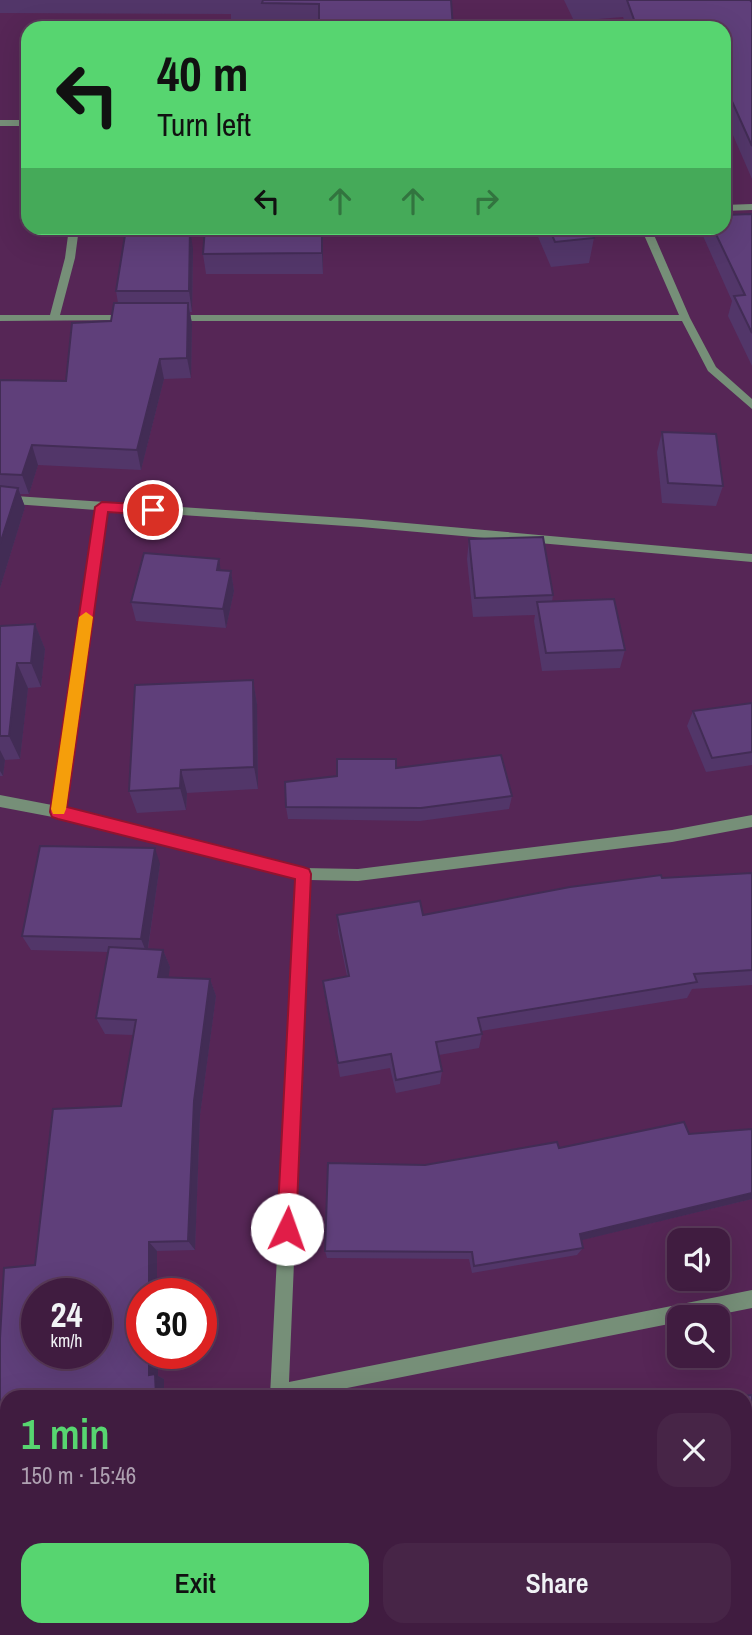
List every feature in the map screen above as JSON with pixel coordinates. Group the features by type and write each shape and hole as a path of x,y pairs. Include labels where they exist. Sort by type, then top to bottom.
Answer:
{"street":[{"path":"0,123 21,123"},
{"path":"731,208 752,207"},
{"path":"54,318 72,235"},
{"path":"649,235 685,318 712,369 752,405"},
{"path":"0,318 136,318"},
{"path":"164,318 685,318"},
{"path":"0,499 361,523 752,558"},
{"path":"58,812 102,507"},
{"path":"0,801 58,812 303,874 358,875 673,836 752,821"},
{"path":"279,1390 303,874"},
{"path":"304,1390 752,1299"}],"building":[{"path":"263,0 451,0 452,21 319,21 319,4 262,3"},
{"path":"627,0 752,2 752,146 731,99 731,21 634,21"},
{"path":"752,214 752,333 734,296 745,295 716,235 731,235 731,215"},
{"path":"125,235 190,235 189,291 116,291"},
{"path":"204,235 322,235 322,253 203,254"},
{"path":"552,235 593,235 594,238 555,242"},
{"path":"114,303 188,303 187,358 160,359 137,450 32,445 22,475 0,474 0,380 66,381 72,323 111,321"},
{"path":"662,432 716,434 723,486 668,483"},
{"path":"0,486 18,488 0,544"},
{"path":"543,537 553,595 475,598 469,539"},
{"path":"144,553 219,559 217,570 231,571 223,609 131,602"},
{"path":"614,599 625,650 546,653 537,602"},
{"path":"35,624 31,663 17,663 9,736 0,736 0,626"},
{"path":"253,680 254,767 181,770 180,788 129,791 135,685"},
{"path":"752,703 752,752 712,758 693,711"},
{"path":"501,755 512,796 421,808 286,807 285,782 337,776 337,759 396,759 396,768"},
{"path":"40,846 155,848 141,939 22,936"},
{"path":"752,873 752,970 694,974 697,982 478,1018 482,1034 436,1042 442,1071 396,1080 391,1054 338,1063 323,981 349,976 337,915 420,901 423,915 570,887 661,875 662,878"},
{"path":"109,947 163,950 158,977 210,979 194,1101 188,1241 149,1242 149,1278 126,1278 126,1369 149,1369 149,1375 155,1374 156,1390 0,1390 4,1268 35,1265 53,1109 121,1106 136,1020 96,1018"},
{"path":"684,1122 689,1134 752,1129 752,1193 580,1234 583,1248 474,1266 472,1252 325,1251 328,1163 425,1165 557,1142 559,1148"}],"slow traffic":[{"path":"59,809 86,617"}],"route":[{"path":"153,510 102,507 58,812 303,874 287,1229"}]}
